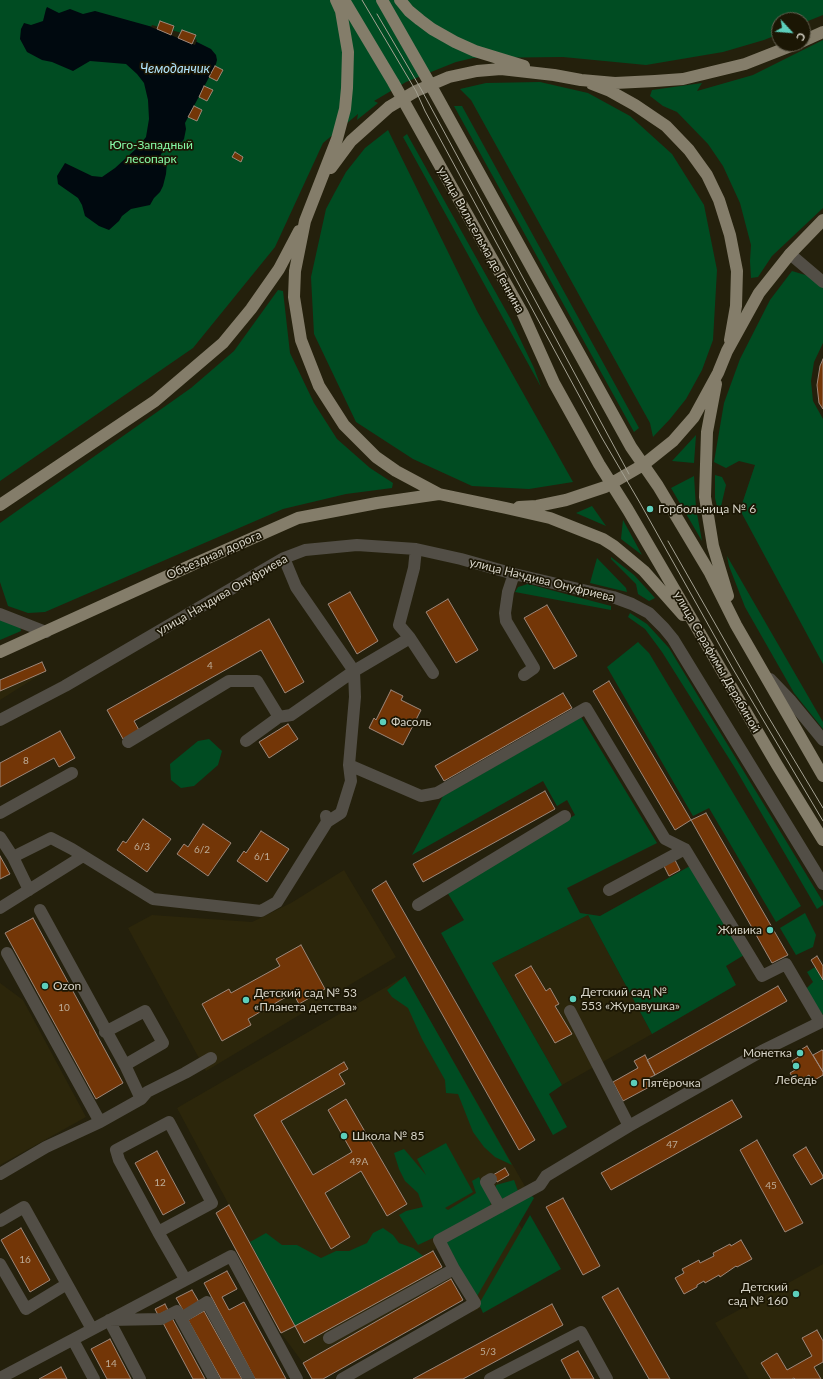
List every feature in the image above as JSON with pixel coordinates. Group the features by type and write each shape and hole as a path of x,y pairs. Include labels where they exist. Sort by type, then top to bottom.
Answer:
{"main road":[{"path":"0,505 155,401 223,343 251,309 279,269 305,221 322,180 342,124 348,88 348,52 341,11 336,0"},
{"name":"улица Вильгельма де Геннина","path":"344,0 402,99 523,314 554,383 611,484"},
{"path":"382,0 628,442 658,486 710,573 736,625 823,776"},
{"path":"400,0 409,11 420,20 432,29 455,42 475,51 554,75"},
{"path":"811,37 823,32"},
{"path":"322,180 350,141 383,111 430,84 449,77 477,71 501,69 582,80 615,82 683,79 745,64 776,52"},
{"path":"582,80 610,91 635,105 666,126 689,150 707,175 719,200 730,235 737,271 736,306 728,350"},
{"path":"506,508 537,506 566,500 611,484 643,465 673,441 694,417 759,293 790,254 823,220"},
{"path":"305,221 295,271 294,297 300,340 319,386 344,425 371,452 396,472 439,494 550,518 592,534 614,546 644,571 704,640"},
{"path":"718,373 707,432 705,497 713,546 736,625"},
{"name":"улица Серафимы Дерябиной","path":"611,484 628,510 777,765 823,840"},
{"name":"Объездная дорога","path":"0,652 298,518 377,503 439,494"}],"street":[{"path":"790,254 823,282"},
{"name":"улица Начдива Онуфриева","path":"0,720 65,686 284,558 305,550 356,545 416,549 613,597 626,602"},
{"path":"416,549 414,568 399,625 410,638 433,673"},
{"path":"13,857 51,838 153,898 261,911 277,902 327,819 341,813 352,781 350,765 355,697 354,671 296,587 284,558"},
{"path":"514,574 508,592 505,613 506,621 534,668 524,675"},
{"name":"улица Серафимы Дерябиной","path":"626,602 649,613 673,639 823,884"},
{"path":"0,614 46,632"},
{"path":"246,741 279,717 291,715 354,671 410,638"},
{"path":"762,671 791,701 823,740"},
{"path":"128,742 230,680 257,681 279,717"},
{"path":"342,1379 475,1303 454,1269 439,1240 540,1185 546,1176 629,1126 762,1051 822,1021 786,964 762,976 684,849 665,839 586,708 437,793 421,796 350,765"},
{"path":"0,813 72,773"},
{"path":"418,905 565,816"},
{"path":"0,837 13,857 29,890"},
{"path":"609,890 684,849"},
{"path":"0,908 83,856"},
{"path":"40,910 142,1099"},
{"path":"7,953 100,1122"},
{"path":"105,1032 145,1011 163,1043 125,1065"},
{"path":"570,1012 629,1126"},
{"path":"0,1174 46,1147 100,1122 142,1099 147,1092 211,1058"},
{"path":"158,1232 212,1203 169,1122 116,1150 119,1160 158,1232 185,1279"},
{"path":"492,1179 486,1182 500,1207"},
{"path":"0,1221 24,1207 92,1329"},
{"path":"0,1378 231,1256 297,1379"},
{"path":"0,1264 26,1310 67,1284"},
{"path":"329,1338 454,1269"},
{"path":"181,1318 207,1302 250,1379"},
{"path":"109,1320 161,1320 177,1311 214,1379"},
{"path":"109,1320 140,1379"},
{"path":"490,1379 581,1332 607,1379"},
{"path":"73,1340 94,1379"}],"shaded area":[{"path":"42,662 46,671 0,700 0,680"},
{"name":"Детский сад № 53 «Планета детства»","path":"344,870 396,957 206,1071 128,928 152,915 252,922 291,903"},
{"name":"Детский сад № 553 «Журавушка»","path":"588,915 652,1034 562,1085 492,963"},
{"name":"Школа № 85","path":"405,976 531,1197 511,1209 545,1272 473,1312 436,1248 433,1251 463,1300 323,1379 312,1379 303,1363 281,1333 216,1213 229,1205 177,1108"},
{"path":"0,983 23,1000 86,1117 0,1165"},
{"name":"Детский сад № 160","path":"823,1264 823,1379 749,1379 715,1323"}],"green space":[{"name":"Юго-Западный лесопарк","path":"0,0 823,0 823,15 811,20 811,12 771,12 771,37 723,52 646,65 563,57 473,58 456,62 406,82 374,101 378,103 357,120 358,114 323,143 275,247 193,348 0,481"},
{"path":"823,40 823,208 772,256 758,277 751,278 751,245 740,203 723,166 708,144 677,112 663,106 650,96 652,90 702,83 697,91 753,75 799,52 811,52 811,46"},
{"path":"540,82 588,93 630,116 672,154 704,205 717,270 713,340 702,370 686,399 653,437 650,423 471,100 460,89 486,83"},
{"path":"454,106 462,106 639,428 634,432"},
{"path":"388,130 477,311 573,482 529,489 472,486 413,459 356,422 314,334 311,277 326,209 346,172 365,148"},
{"path":"407,134 510,318 534,368 541,387 403,137"},
{"path":"792,271 812,277 823,286 823,343 814,362 811,381 813,401 823,419 823,664 740,510 755,465 739,461 726,468 714,462 724,403 740,359 770,300"},
{"path":"278,290 283,291 290,353 314,403 337,439 370,468 393,483 392,488 346,494 283,509 45,612 28,613 8,606 0,582 0,523 191,388 234,351"},
{"path":"696,435 694,463 672,461"},
{"path":"715,475 722,477 726,485 719,515 715,498"},
{"path":"694,476 696,508 702,541 671,488"},
{"path":"592,506 606,526 576,513"},
{"path":"623,520 642,555 621,539"},
{"path":"727,556 823,722 823,729 794,693 745,607 729,566"},
{"path":"611,557 634,575 655,598 649,601 638,594 636,584 611,559"},
{"path":"597,558 626,588 627,592 590,583"},
{"path":"528,584 611,606 611,610 515,592 518,587"},
{"path":"630,613 647,624 669,648 823,902 823,905 817,909 735,768 662,652 645,629 628,617"},
{"path":"0,619 20,626 21,631 0,640"},
{"path":"638,642 649,653 801,906 776,922 709,808 693,816 607,667"},
{"path":"581,717 657,843 567,888 580,913 600,916 690,866 744,955 726,966 736,985 652,1034 588,915 492,963 562,1085 549,1094 567,1127 553,1135 441,933 464,920 447,892 575,815 567,800 557,806 543,781 412,855 443,796"},
{"path":"209,739 222,751 218,765 194,786 181,788 171,780 170,764 198,741"},
{"path":"805,913 816,935 813,947 796,955 780,928"},
{"path":"815,967 823,981 823,1015 805,990 813,982 807,972"},
{"path":"405,976 512,1165 495,1157 484,1147 473,1132 458,1094 446,1093 445,1080 422,1039 408,1008 392,997 387,990"},
{"path":"446,1143 473,1192 445,1208 448,1210 476,1193 472,1181 479,1177 491,1202 490,1207 450,1230 418,1245 399,1215 406,1211 423,1207 418,1193 405,1181 394,1153 404,1149 426,1175 417,1159"},
{"path":"514,1180 518,1191 502,1200 495,1193 496,1185"},
{"path":"531,1195 534,1198 476,1298 444,1242"},
{"path":"530,1215 561,1269 483,1313 479,1304"},
{"path":"383,1228 393,1235 399,1243 413,1248 423,1256 295,1326 250,1242 266,1233 282,1245 297,1245 321,1258 336,1251 349,1251 367,1243 373,1233"}],"water":[{"name":"Чемоданчик","path":"47,7 59,13 70,9 83,14 95,11 185,36 211,49 216,55 216,64 185,123 186,129 184,139 182,142 171,144 161,154 161,158 167,162 166,174 160,192 150,205 131,209 109,230 99,226 85,216 78,198 58,184 57,176 65,163 92,176 102,177 115,168 137,148 146,137 149,119 148,100 144,83 126,64 90,61 73,71 52,62 42,60 27,52 20,39 21,29 24,23 31,25 43,21"}],"pier":[{"path":"152,25 186,34 197,40 195,45 151,27"}],"building":[{"path":"160,21 174,26 171,35 157,29"},
{"path":"182,30 196,35 192,44 178,38"},
{"path":"215,66 223,70 217,81 209,77"},
{"path":"204,86 213,90 207,101 199,97"},
{"path":"194,106 202,110 197,121 188,117"},
{"path":"235,152 243,157 241,162 232,157"},
{"path":"823,359 823,409 819,403 817,385 820,366"},
{"path":"350,592 378,641 357,654 328,604"},
{"path":"448,599 478,650 456,663 426,612"},
{"path":"547,605 577,656 554,669 524,618"},
{"path":"269,619 304,682 285,693 261,650 134,721 139,730 123,739 107,710"},
{"path":"42,662 46,671 0,691 0,680"},
{"path":"609,681 691,820 675,830 593,691"},
{"path":"391,690 403,696 401,700 421,710 403,745 369,728 374,718 376,720"},
{"path":"563,693 572,708 444,781 435,766"},
{"path":"288,724 298,739 269,758 259,742"},
{"path":"60,731 75,758 59,767 54,758 0,787 0,763"},
{"path":"545,791 555,809 423,882 413,864"},
{"path":"706,813 788,955 772,963 691,820"},
{"path":"143,819 171,839 147,872 117,850 123,841 126,843"},
{"path":"203,824 231,843 208,876 177,854 184,844 188,847"},
{"path":"261,831 289,849 267,882 237,861 244,851 246,853"},
{"path":"0,856 10,874 0,879"},
{"path":"675,860 680,870 669,876 664,866"},
{"path":"386,881 535,1140 519,1150 372,890"},
{"path":"33,918 123,1083 96,1099 5,933"},
{"path":"301,945 325,989 299,1004 293,993 248,1019 251,1025 222,1041 202,1004 229,989 231,993 280,966 276,959"},
{"path":"817,956 823,966 823,980 811,960"},
{"path":"531,966 546,991 550,988 559,1004 555,1006 572,1034 555,1043 515,975"},
{"path":"778,986 787,1001 655,1075 647,1060"},
{"path":"807,1046 823,1072 823,1075 813,1081 809,1075 796,1083 790,1073 797,1069 792,1061 800,1056 797,1052"},
{"path":"822,1050 823,1051 823,1072 813,1055"},
{"path":"645,1055 655,1075 649,1078 653,1085 623,1101 613,1082 638,1068 634,1061"},
{"path":"344,1062 348,1069 339,1074 345,1084 281,1121 313,1175 352,1152 328,1110 346,1099 407,1204 387,1216 361,1171 325,1193 350,1237 331,1249 254,1115"},
{"path":"732,1100 742,1117 611,1190 601,1173"},
{"path":"757,1140 803,1223 785,1232 740,1150"},
{"path":"806,1147 823,1176 823,1178 811,1185 793,1155"},
{"path":"157,1151 185,1203 163,1215 135,1163"},
{"path":"505,1168 509,1175 497,1182 493,1175"},
{"path":"563,1198 600,1266 583,1275 546,1207"},
{"path":"229,1205 295,1326 281,1333 216,1213"},
{"path":"21,1228 50,1280 30,1292 1,1240"},
{"path":"741,1240 752,1259 737,1267 736,1266 720,1277 719,1275 705,1283 704,1281 697,1285 697,1287 684,1294 675,1278 684,1273 682,1269 699,1260 700,1263 714,1256 713,1253 730,1244 731,1246"},
{"path":"433,1251 442,1267 304,1343 295,1326"},
{"path":"227,1271 237,1289 222,1297 229,1310 244,1302 286,1379 255,1379 204,1283"},
{"path":"451,1279 463,1300 323,1379 312,1379 303,1363"},
{"path":"618,1288 670,1379 649,1379 602,1297"},
{"path":"192,1290 199,1302 184,1312 176,1298"},
{"path":"165,1304 168,1310 158,1315 155,1309"},
{"path":"552,1304 563,1325 463,1379 413,1379"},
{"path":"204,1311 242,1379 221,1379 188,1320"},
{"path":"171,1316 205,1379 193,1379 162,1321"},
{"path":"817,1330 823,1341 823,1362 814,1367 821,1379 771,1379 761,1363 777,1353 787,1370 812,1356 802,1338"},
{"path":"110,1339 131,1379 107,1379 91,1349"},
{"path":"578,1351 594,1379 571,1379 561,1360"},
{"path":"61,1367 67,1379 39,1379"}],"tram line":[{"path":"362,0 416,91 425,111 602,438 733,669 823,821"},
{"path":"377,14 421,89 629,474"},
{"path":"668,541 766,713 823,808"}],"place":[{"name":"Горбольница № 6","path":"650,509"},
{"name":"Фасоль","path":"383,722"},
{"name":"Живика","path":"770,930"},
{"name":"Ozon","path":"45,986"},
{"name":"Детский сад № 553 «Журавушка»","path":"573,999"},
{"name":"Детский сад № 53 «Планета детства»","path":"246,1000"},
{"name":"Монетка","path":"800,1053"},
{"name":"Лебедь","path":"796,1066"},
{"name":"Пятёрочка","path":"634,1083"},
{"name":"Школа № 85","path":"344,1136"},
{"name":"Детский сад № 160","path":"796,1294"}]}
